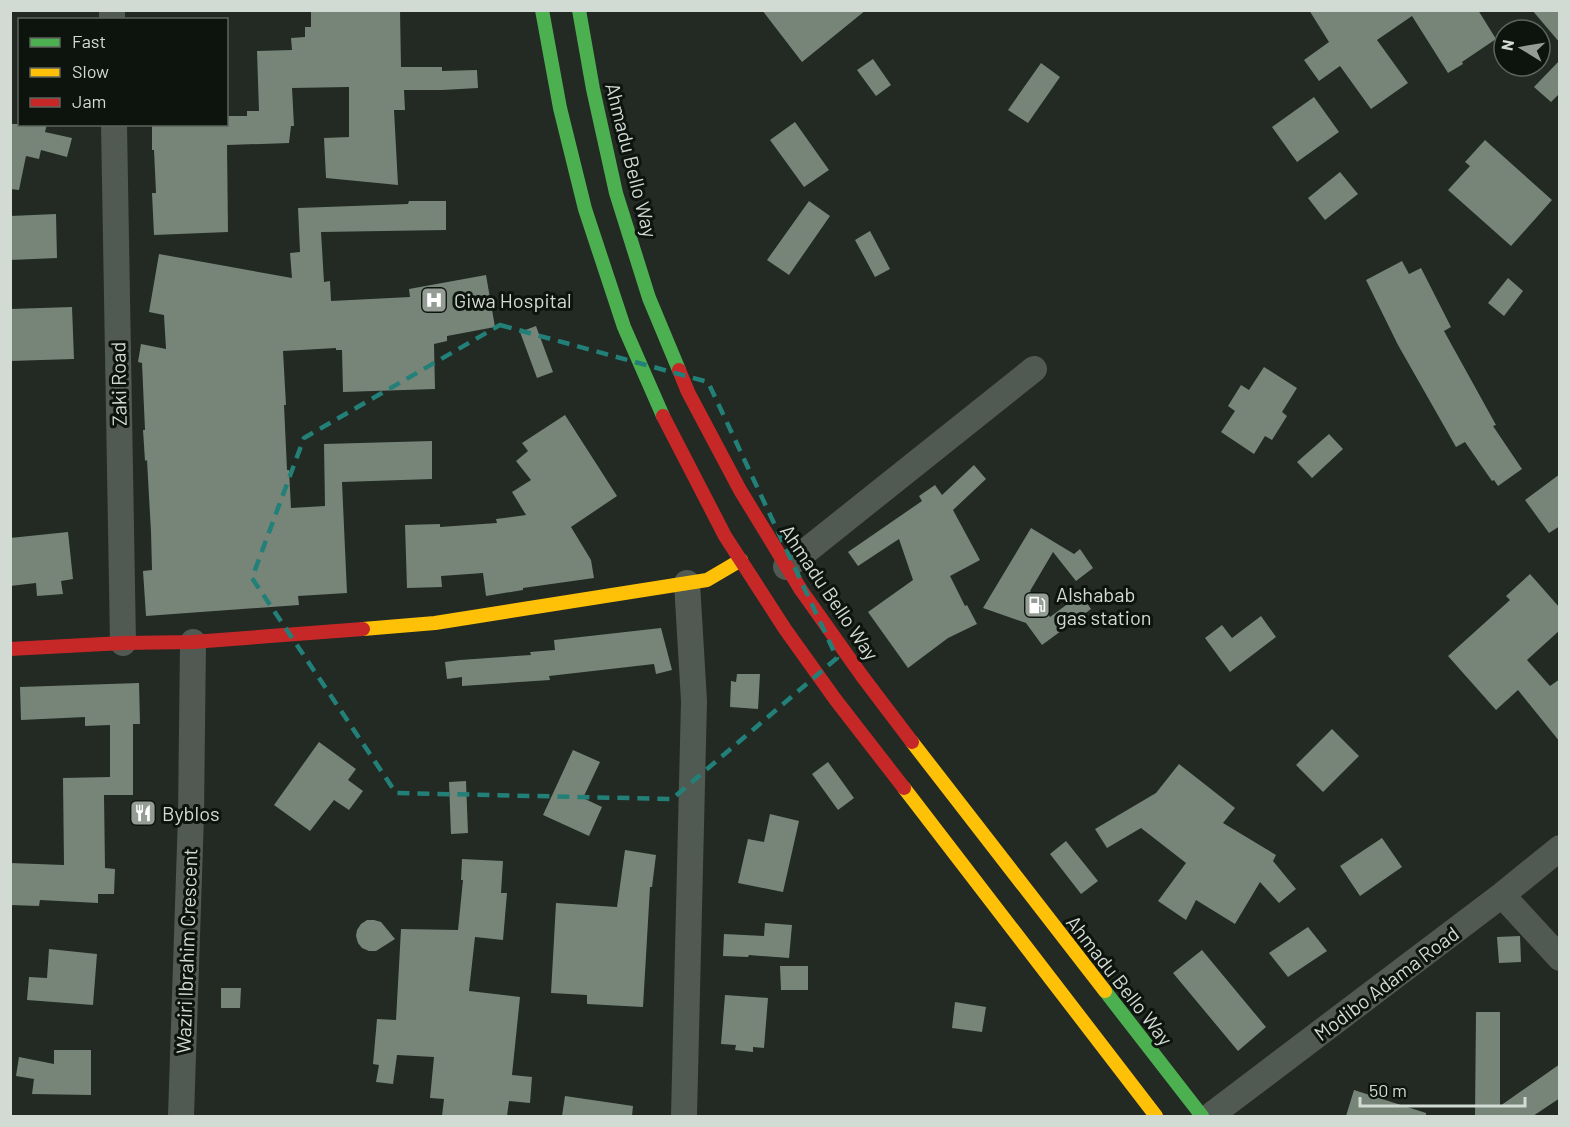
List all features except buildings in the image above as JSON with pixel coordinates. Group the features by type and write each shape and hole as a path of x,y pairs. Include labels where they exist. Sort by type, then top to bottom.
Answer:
{"main road":[{"path":"542,10 560,108 585,209 624,327 663,416 725,536 785,629 835,699 1156,1116"},
{"name":"Ahmadu Bello Way","path":"579,10 616,194 649,298 688,392 740,490 801,590 898,723 1202,1116"},
{"path":"10,649 193,642 435,623 707,580 741,560"}],"street":[{"name":"Zaki Road","path":"114,126 123,643"},
{"path":"786,567 1034,369"},
{"path":"684,1116 694,701 687,583"},
{"name":"Waziri Ibrahim Crescent","path":"180,1116 191,815 193,642"},
{"name":"Modibo Adama Road","path":"1210,1116 1502,895 1560,848"},
{"path":"1502,895 1560,958"}],"highlighted area":[{"path":"500,325 708,382 837,658 672,799 396,793 252,578 304,438"}],"traffic: fast":[{"path":"542,10 560,108 585,209 624,327 663,416"},
{"path":"579,10 593,89 616,193 649,298 679,370"},
{"path":"1105,991 1202,1116"}],"traffic: slow":[{"path":"363,629 435,623 707,580 741,560"},
{"path":"912,742 1105,991"},
{"path":"904,788 1156,1116"}],"traffic: jam":[{"path":"679,370 688,392 740,490 801,590 912,742"},
{"path":"663,416 725,536 785,629 835,699 904,788"},
{"path":"10,649 193,642 363,629"}],"place":[{"name":"Giwa Hospital","path":"434,300"},
{"name":"Alshabab gas station","path":"1037,605"},
{"name":"Byblos","path":"143,813"}]}
